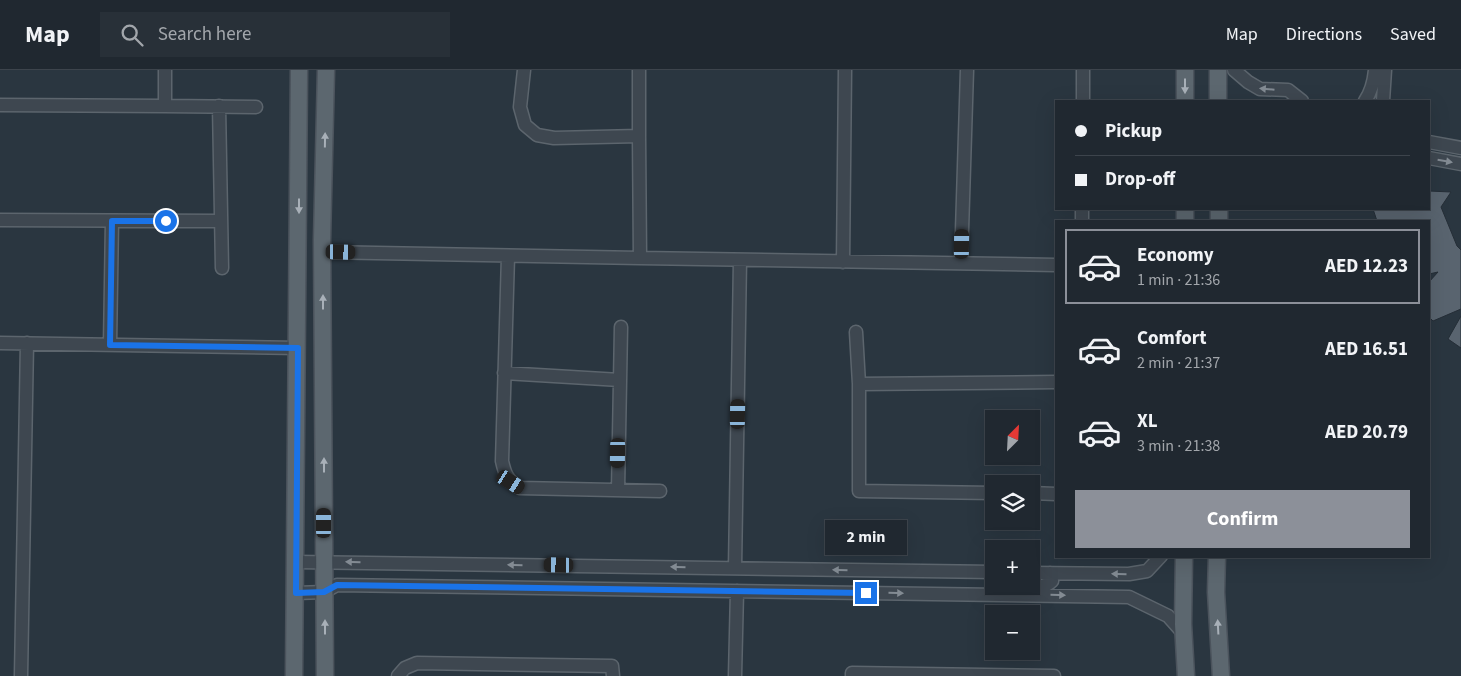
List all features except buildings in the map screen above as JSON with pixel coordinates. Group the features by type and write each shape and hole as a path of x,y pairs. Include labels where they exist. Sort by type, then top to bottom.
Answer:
{"main road":[{"path":"294,676 299,70"},
{"path":"325,676 323,252 326,70"},
{"path":"1185,70 1185,100"},
{"path":"1218,70 1218,100"},
{"path":"1184,558 1186,676"},
{"path":"1217,558 1216,592 1221,676"}],"street":[{"path":"165,70 165,106"},
{"path":"524,70 520,107 525,125 537,134 554,138 639,136"},
{"path":"639,70 640,258"},
{"path":"843,262 845,70"},
{"path":"961,264 967,70"},
{"path":"1083,70 1083,100"},
{"path":"1234,70 1260,89 1288,90 1301,100"},
{"path":"1366,100 1369,95 1375,70"},
{"path":"1382,100 1385,70"},
{"path":"0,105 256,107"},
{"path":"219,106 222,268"},
{"path":"1430,142 1461,148"},
{"path":"1430,158 1461,164"},
{"path":"0,220 221,221"},
{"path":"110,345 112,221"},
{"path":"323,252 1055,265"},
{"path":"508,256 502,461 506,476 520,488 660,491"},
{"path":"736,568 740,260"},
{"path":"618,490 621,327"},
{"path":"856,332 859,384 859,491 985,493"},
{"path":"0,343 298,348"},
{"path":"21,676 27,344"},
{"path":"504,373 620,380"},
{"path":"859,384 1055,382"},
{"path":"1040,493 1055,494"},
{"path":"1040,573 1129,574 1147,571 1159,558"},
{"path":"296,562 985,572"},
{"path":"978,594 1000,587 1043,586 1052,581 1050,573"},
{"path":"296,593 324,592 337,585 1129,597 1168,616 1184,634"},
{"path":"735,676 736,591"},
{"path":"398,676 406,668 417,662 612,666 613,676"},
{"path":"852,676 852,673 1054,676"}],"route":[{"path":"166,221 112,221 110,345 298,348 296,593 324,592 337,585 866,593"}]}
